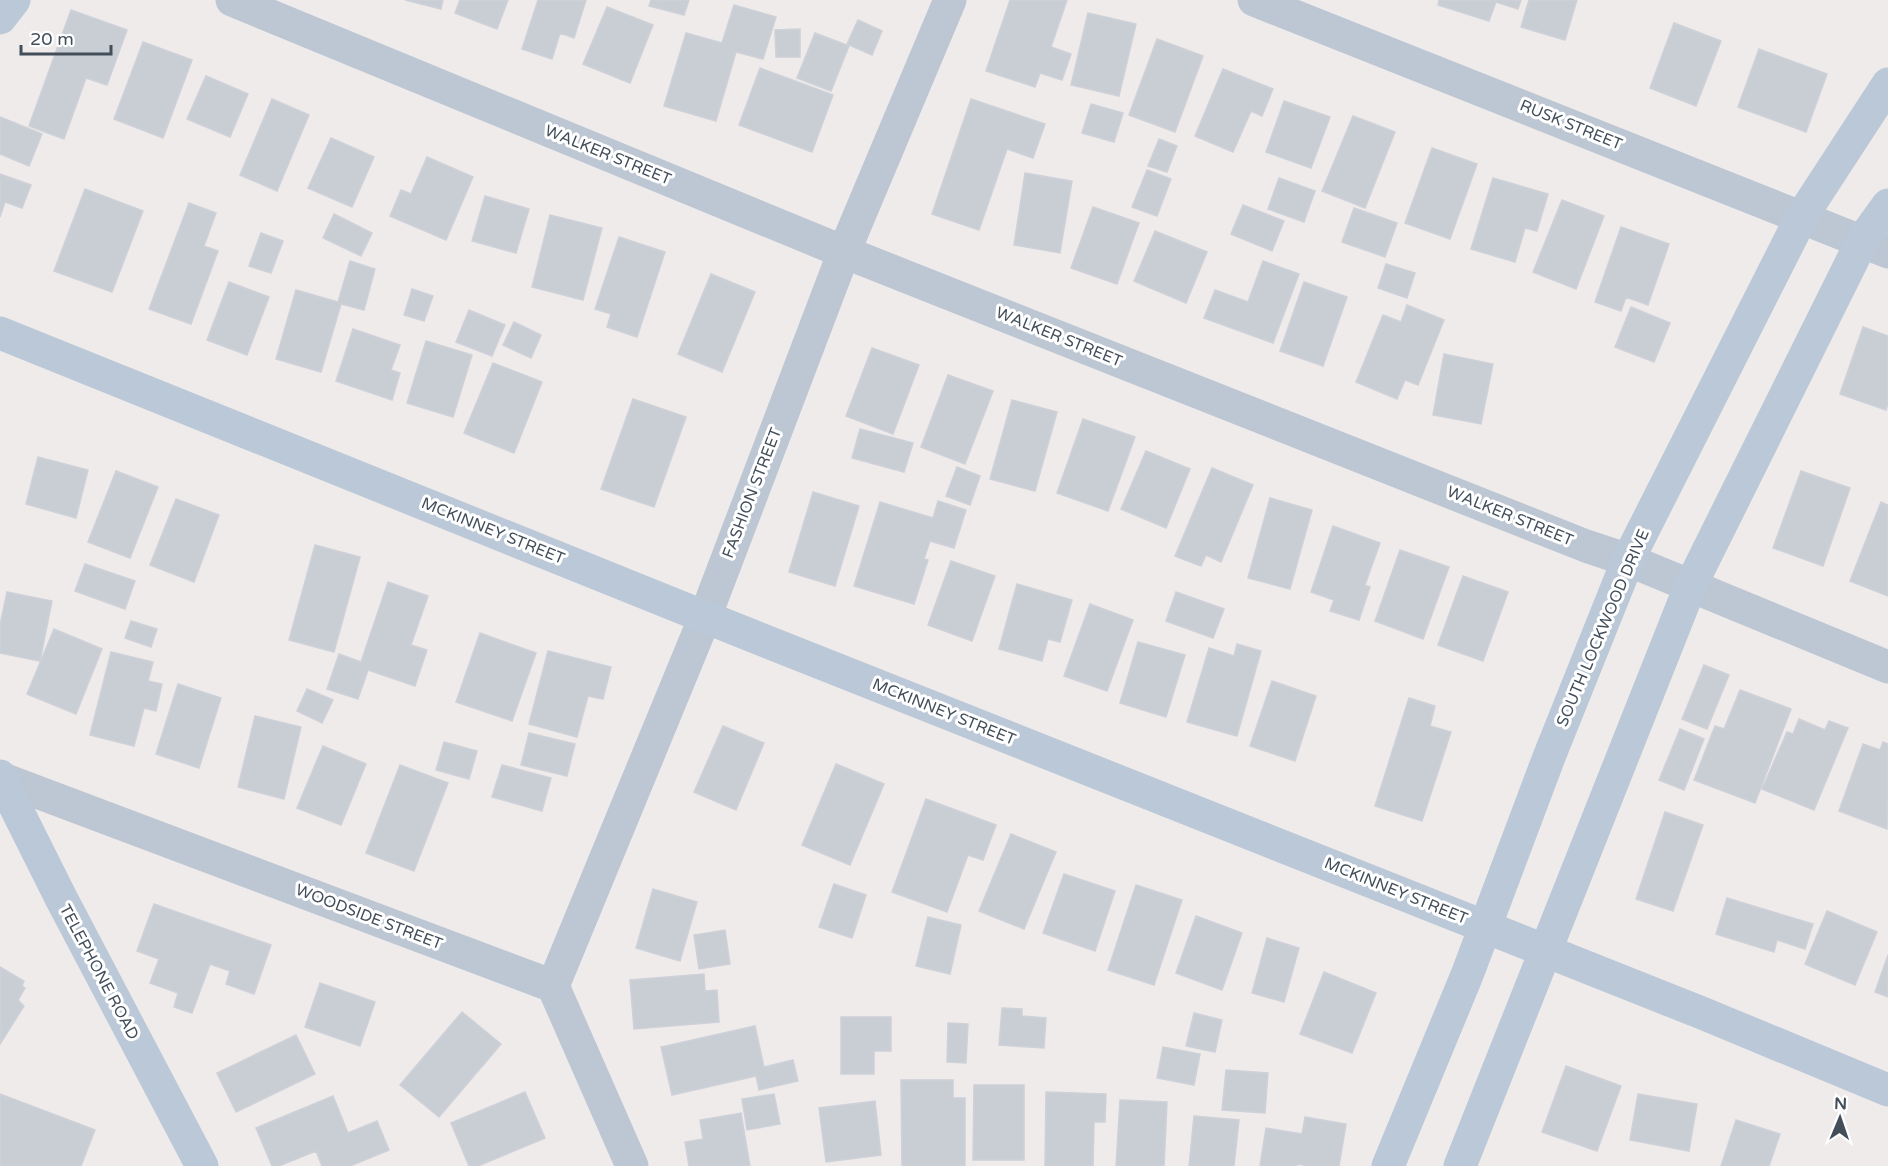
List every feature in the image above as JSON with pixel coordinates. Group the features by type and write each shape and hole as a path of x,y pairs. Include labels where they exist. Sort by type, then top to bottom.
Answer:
{"street":[{"path":"0,18 14,0"},
{"name":"WALKER STREET","path":"232,0 844,252 1552,533 1628,560 1888,667"},
{"name":"FASHION STREET","path":"553,986 705,617 844,252 950,0"},
{"name":"RUSK STREET","path":"1254,0 1875,246"},
{"name":"SOUTH LOCKWOOD DRIVE","path":"1388,1166 1485,927 1628,560 1802,216 1888,84"},
{"path":"1460,1166 1689,586 1875,246 1888,205"},
{"name":"MCKINNEY STREET","path":"0,333 1888,1090"},
{"name":"WOODSIDE STREET","path":"0,778 553,986"},
{"name":"TELEPHONE ROAD","path":"0,778 66,909 202,1166"},
{"path":"553,986 632,1166"}],"building":[{"path":"405,0 443,0 441,9"},
{"path":"460,0 508,0 497,29 455,13"},
{"path":"538,0 586,0 574,38 560,33 552,59 522,49"},
{"path":"651,0 689,0 684,15 649,6"},
{"path":"1010,0 1067,0 1051,47 1071,54 1062,80 1040,73 1035,87 986,71"},
{"path":"1439,0 1521,0 1518,9 1496,2 1489,21 1438,5"},
{"path":"1529,0 1577,0 1565,40 1521,27"},
{"path":"734,5 776,17 763,59 736,52 716,121 664,106 686,33 722,43"},
{"path":"607,7 653,25 630,83 583,64"},
{"path":"71,10 127,30 107,85 86,78 64,139 29,126"},
{"path":"1088,13 1136,24 1119,96 1071,85"},
{"path":"858,20 882,31 872,55 847,44"},
{"path":"1674,23 1721,41 1696,106 1650,88"},
{"path":"800,29 800,57 776,57 775,30"},
{"path":"815,33 849,46 831,91 797,78"},
{"path":"1157,39 1203,56 1175,132 1129,115"},
{"path":"143,42 192,60 163,138 114,119"},
{"path":"1759,49 1827,74 1806,132 1738,107"},
{"path":"760,68 833,95 812,152 739,125"},
{"path":"1223,69 1273,89 1262,116 1251,111 1233,152 1195,136"},
{"path":"206,76 248,94 230,137 187,119"},
{"path":"272,99 309,115 277,191 240,175"},
{"path":"971,99 1045,124 1033,158 1007,149 979,230 932,214"},
{"path":"1284,101 1330,117 1311,168 1266,152"},
{"path":"1091,104 1123,113 1114,142 1082,133"},
{"path":"1353,116 1395,132 1365,208 1322,191"},
{"path":"0,117 42,134 29,166 0,154"},
{"path":"331,138 374,157 352,207 308,188"},
{"path":"1159,139 1177,146 1167,172 1148,166"},
{"path":"1432,148 1477,164 1450,239 1405,223"},
{"path":"427,157 473,177 446,240 390,216 401,190 411,194"},
{"path":"1147,170 1171,179 1157,216 1132,207"},
{"path":"1025,173 1072,181 1060,253 1014,245"},
{"path":"0,174 31,185 22,208 5,202 0,217"},
{"path":"1279,178 1315,191 1304,222 1268,209"},
{"path":"1493,178 1548,194 1537,231 1525,228 1515,262 1471,249"},
{"path":"85,189 143,211 112,292 54,271"},
{"path":"485,196 529,209 516,253 472,241"},
{"path":"1562,200 1604,216 1576,289 1533,272"},
{"path":"189,203 216,213 204,246 218,251 191,324 149,309"},
{"path":"1243,205 1284,221 1272,251 1231,234"},
{"path":"1093,207 1139,223 1117,284 1071,268"},
{"path":"1354,208 1397,223 1385,257 1342,242"},
{"path":"334,214 372,233 361,256 323,238"},
{"path":"550,215 602,228 583,300 532,287"},
{"path":"1621,227 1669,244 1648,305 1626,297 1621,311 1595,302"},
{"path":"1155,231 1207,252 1186,303 1134,281"},
{"path":"261,233 283,241 271,273 249,266"},
{"path":"619,237 665,252 637,337 607,327 611,314 595,309"},
{"path":"350,261 375,269 364,310 341,304 321,372 276,359 296,290 338,302"},
{"path":"1263,261 1299,274 1273,343 1204,318 1215,290 1248,302"},
{"path":"1386,264 1415,273 1407,298 1378,288"},
{"path":"711,274 755,292 722,372 678,354"},
{"path":"229,282 269,297 247,355 207,340"},
{"path":"1304,282 1347,297 1323,366 1280,351"},
{"path":"412,289 433,296 424,321 404,315"},
{"path":"1407,305 1444,320 1418,385 1405,380 1397,399 1356,382 1383,315 1401,322"},
{"path":"1631,307 1670,323 1654,362 1615,347"},
{"path":"469,310 505,325 492,356 456,342"},
{"path":"514,322 541,335 531,358 503,345"},
{"path":"1863,327 1888,336 1888,404 1886,410 1840,394"},
{"path":"353,329 400,345 391,370 400,373 392,400 336,381"},
{"path":"426,341 472,355 453,417 407,403"},
{"path":"872,348 919,365 893,434 846,416"},
{"path":"1444,354 1493,364 1481,424 1433,415"},
{"path":"493,363 542,382 514,453 464,433"},
{"path":"948,375 993,391 965,464 921,447"},
{"path":"633,399 686,417 654,507 601,489"},
{"path":"1012,400 1057,412 1035,491 990,479"},
{"path":"1083,419 1135,437 1108,511 1057,493"},
{"path":"860,429 913,443 904,472 852,458"},
{"path":"1146,451 1190,469 1166,528 1121,509"},
{"path":"38,457 88,470 76,518 26,504"},
{"path":"957,467 980,476 970,505 946,496"},
{"path":"1212,468 1253,485 1221,562 1206,555 1201,566 1175,556"},
{"path":"116,471 158,487 130,558 88,542"},
{"path":"1801,471 1850,488 1823,566 1773,548"},
{"path":"813,492 859,506 835,586 789,572"},
{"path":"1270,498 1312,510 1290,589 1248,578"},
{"path":"176,499 219,515 194,582 150,565"},
{"path":"938,501 966,510 954,548 930,541 924,559 928,560 914,604 854,586 880,502 933,518"},
{"path":"1881,502 1888,505 1888,596 1850,581"},
{"path":"1333,526 1380,543 1365,585 1370,587 1359,620 1330,611 1334,600 1311,592"},
{"path":"315,545 360,557 334,652 289,640"},
{"path":"1400,550 1449,567 1423,639 1375,621"},
{"path":"951,561 995,576 972,641 928,625"},
{"path":"85,564 135,581 125,609 75,591"},
{"path":"1463,576 1508,592 1483,661 1438,645"},
{"path":"388,582 428,596 411,645 427,650 415,686 368,670 358,699 327,689 339,654 361,662"},
{"path":"1017,584 1072,600 1060,642 1048,639 1042,661 999,649"},
{"path":"7,592 52,601 40,661 0,653 0,625"},
{"path":"1176,592 1224,609 1213,638 1166,621"},
{"path":"1090,604 1133,620 1107,691 1064,676"},
{"path":"131,621 157,629 151,647 125,638"},
{"path":"54,629 102,649 76,714 27,694"},
{"path":"480,633 536,653 512,721 456,702"},
{"path":"1138,642 1185,655 1166,717 1120,703"},
{"path":"1237,644 1261,651 1237,736 1187,722 1209,648 1234,656"},
{"path":"548,651 611,667 603,699 588,696 577,737 529,724"},
{"path":"111,652 153,662 148,681 162,684 156,711 144,708 134,746 90,735"},
{"path":"1704,665 1729,675 1707,729 1682,719"},
{"path":"1272,681 1316,696 1295,761 1250,746"},
{"path":"178,684 221,698 199,768 156,754"},
{"path":"307,689 333,700 322,723 297,711"},
{"path":"1740,690 1791,709 1755,803 1694,780 1715,726 1724,729"},
{"path":"1409,698 1435,706 1430,726 1451,732 1422,821 1375,806"},
{"path":"255,716 301,727 284,799 238,787"},
{"path":"1799,719 1825,730 1829,721 1848,728 1814,810 1762,789 1787,732 1793,734"},
{"path":"723,726 764,743 736,810 694,792"},
{"path":"1680,729 1704,739 1684,790 1659,780"},
{"path":"529,733 575,744 567,776 521,765"},
{"path":"444,742 477,751 469,779 436,770"},
{"path":"1883,742 1888,744 1887,829 1839,811 1863,744 1880,750"},
{"path":"323,746 366,764 341,825 297,808"},
{"path":"836,764 884,784 850,865 802,845"},
{"path":"400,765 448,783 414,871 366,853"},
{"path":"502,765 551,778 542,811 492,797"},
{"path":"926,799 996,825 983,860 968,855 947,912 892,892"},
{"path":"1665,812 1703,825 1673,911 1636,899"},
{"path":"1011,834 1056,852 1024,929 979,911"},
{"path":"1064,874 1115,891 1095,951 1043,933"},
{"path":"834,884 866,895 852,938 819,927"},
{"path":"1136,885 1182,900 1154,985 1108,970"},
{"path":"653,889 697,902 680,961 636,948"},
{"path":"1727,898 1813,924 1805,949 1777,940 1774,952 1716,934"},
{"path":"154,904 271,945 254,994 226,984 230,971 210,964 192,1013 174,1007 178,993 150,983 159,959 137,951"},
{"path":"1827,911 1877,932 1855,985 1805,964"},
{"path":"1196,916 1242,933 1222,990 1176,973"},
{"path":"928,917 961,925 950,974 916,966"},
{"path":"725,930 730,964 699,969 694,935"},
{"path":"1267,938 1299,948 1284,1002 1252,993"},
{"path":"1888,955 1888,997 1875,992"},
{"path":"0,967 24,981 22,986 25,988 18,1000 24,1006 0,1044"},
{"path":"1324,972 1376,993 1352,1053 1300,1034"},
{"path":"704,974 705,991 717,990 719,1022 634,1029 630,980"},
{"path":"320,983 375,1002 360,1046 305,1027"},
{"path":"1002,1008 1022,1009 1022,1016 1046,1018 1044,1048 999,1045"},
{"path":"462,1012 501,1044 439,1117 400,1085"},
{"path":"1194,1013 1222,1020 1215,1052 1186,1046"},
{"path":"841,1017 891,1017 891,1051 874,1051 874,1074 841,1074"},
{"path":"948,1023 968,1024 966,1063 947,1062"},
{"path":"755,1026 764,1067 793,1060 798,1081 759,1090 756,1076 672,1095 661,1047"},
{"path":"296,1035 315,1074 236,1112 217,1073"},
{"path":"1163,1047 1200,1054 1194,1085 1157,1078"},
{"path":"1566,1066 1621,1086 1597,1151 1542,1132"},
{"path":"1226,1070 1268,1073 1265,1113 1222,1110"},
{"path":"901,1080 953,1080 953,1098 965,1098 965,1166 902,1166"},
{"path":"974,1085 1024,1085 1024,1160 973,1160"},
{"path":"525,1092 545,1138 478,1166 469,1166 451,1123"},
{"path":"1046,1092 1106,1094 1105,1122 1094,1122 1093,1166 1045,1166"},
{"path":"0,1094 95,1130 81,1166 0,1166"},
{"path":"774,1094 780,1124 747,1130 742,1099"},
{"path":"1638,1094 1697,1104 1689,1151 1630,1140"},
{"path":"333,1096 348,1133 377,1121 389,1150 350,1166 322,1166 316,1151 279,1166 272,1166 256,1128"},
{"path":"1120,1100 1167,1102 1164,1166 1116,1166"},
{"path":"875,1101 881,1155 826,1162 819,1108"},
{"path":"741,1113 750,1166 689,1166 685,1142 703,1139 700,1120"},
{"path":"1194,1116 1239,1120 1234,1166 1189,1166"},
{"path":"1305,1117 1346,1124 1339,1166 1297,1164 1297,1166 1260,1166 1266,1128 1302,1134"},
{"path":"1736,1120 1780,1134 1769,1166 1721,1166"}]}
